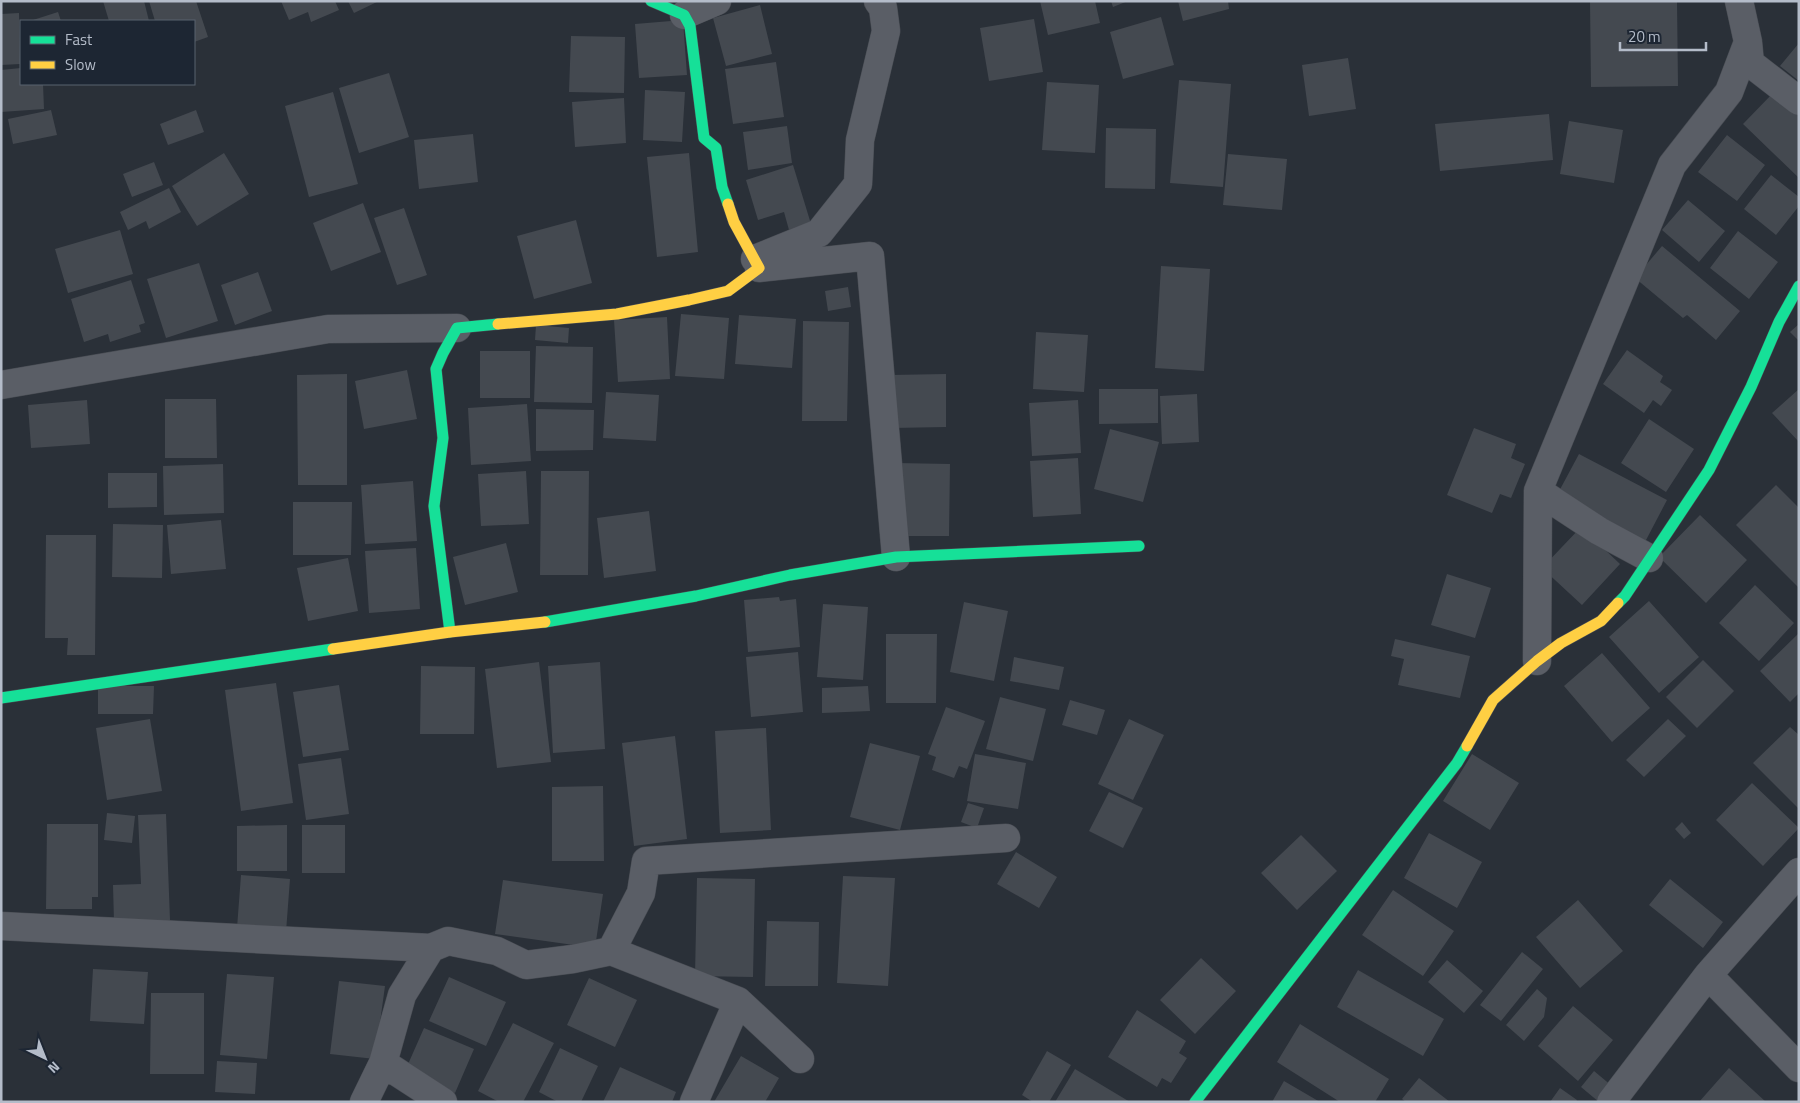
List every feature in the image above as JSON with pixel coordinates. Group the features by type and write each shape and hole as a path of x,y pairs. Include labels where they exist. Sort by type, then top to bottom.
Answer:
{"street":[{"path":"651,1 684,15 690,26 704,138 716,148 722,187 734,222 757,264"},
{"path":"684,15 717,1"},
{"path":"1,384 328,329 457,328 617,314 728,291 757,264 819,232 858,184 860,140 886,31 883,8 878,1"},
{"path":"1739,1 1748,42 1750,63 1799,100"},
{"path":"1536,660 1538,491 1672,166 1729,92 1748,42"},
{"path":"757,264 870,256 896,557"},
{"path":"1195,1102 1457,763 1493,700 1536,660 1561,643 1601,621 1625,596 1709,470 1751,387 1778,322 1799,286"},
{"path":"450,632 434,506 443,438 436,368 439,359 457,328"},
{"path":"1538,491 1600,531 1649,558"},
{"path":"1,698 450,632 550,622 696,596 790,575 896,557 1139,546"},
{"path":"611,951 641,893 646,861 1006,838"},
{"path":"1610,1102 1708,975 1799,872"},
{"path":"1,926 431,948 448,941 497,951 526,965 573,959 611,951 738,1001 800,1059"},
{"path":"364,1102 383,1063 402,995 431,948"},
{"path":"1708,975 1799,1068"},
{"path":"694,1102 738,1001"},
{"path":"383,1063 443,1102"}],"building":[{"path":"103,1 144,1 149,20 109,20"},
{"path":"149,1 196,1 208,37 195,42 195,20 155,20"},
{"path":"281,1 335,1 339,10 311,22 308,12 289,20"},
{"path":"348,1 379,1 354,13"},
{"path":"1040,1 1095,1 1100,23 1048,35"},
{"path":"1111,1 1128,1 1113,7"},
{"path":"1178,1 1228,1 1229,9 1183,21"},
{"path":"1590,1 1677,1 1678,86 1591,87"},
{"path":"760,5 772,54 726,66 713,18"},
{"path":"58,12 61,20 33,20"},
{"path":"19,13 20,64 1,65 1,14"},
{"path":"1161,17 1174,65 1123,79 1110,32"},
{"path":"1034,19 1043,72 989,81 980,28"},
{"path":"683,20 687,75 639,78 635,24"},
{"path":"571,36 625,37 624,93 569,92"},
{"path":"1799,43 1799,81 1780,66"},
{"path":"1348,58 1356,109 1309,116 1302,65"},
{"path":"776,62 784,117 733,124 725,69"},
{"path":"20,68 20,85 43,85 44,109 1,112 1,70"},
{"path":"389,73 409,137 359,153 339,88"},
{"path":"1179,80 1231,84 1223,187 1170,183"},
{"path":"1047,82 1099,85 1095,153 1042,150"},
{"path":"645,90 685,92 682,142 643,140"},
{"path":"333,92 358,184 309,197 285,106"},
{"path":"1774,92 1799,116 1799,178 1743,124"},
{"path":"624,98 626,143 575,147 572,102"},
{"path":"51,110 57,135 13,144 8,119"},
{"path":"196,110 204,132 168,145 160,124"},
{"path":"1549,114 1553,160 1440,171 1435,124"},
{"path":"1569,121 1623,130 1614,183 1560,174"},
{"path":"787,126 792,163 748,170 743,132"},
{"path":"1106,128 1156,129 1155,189 1105,188"},
{"path":"473,134 478,182 419,189 414,140"},
{"path":"1727,135 1765,165 1737,201 1698,172"},
{"path":"224,153 249,194 197,226 172,186"},
{"path":"689,153 698,252 657,257 647,157"},
{"path":"1228,154 1287,159 1282,210 1223,205"},
{"path":"154,162 163,185 132,197 123,174"},
{"path":"793,165 811,224 789,230 784,212 758,220 746,180"},
{"path":"1771,175 1799,197 1799,206 1776,235 1744,209"},
{"path":"169,188 181,212 149,229 146,221 128,230 120,212"},
{"path":"1688,200 1725,231 1699,262 1662,230"},
{"path":"363,203 381,252 331,271 313,223"},
{"path":"404,208 427,275 397,285 374,218"},
{"path":"576,220 592,283 534,299 517,236"},
{"path":"120,230 133,274 68,293 55,249"},
{"path":"1738,231 1778,262 1749,299 1710,268"},
{"path":"1662,246 1740,311 1716,340 1687,315 1683,318 1635,278"},
{"path":"199,263 218,321 166,338 147,279"},
{"path":"1161,266 1210,269 1204,371 1155,368"},
{"path":"258,272 272,311 235,325 221,285"},
{"path":"131,280 145,323 139,325 141,332 110,342 108,334 84,342 71,299"},
{"path":"848,287 851,307 828,311 825,291"},
{"path":"681,314 729,318 724,379 675,376"},
{"path":"739,315 796,319 792,368 735,364"},
{"path":"667,317 670,379 618,382 614,320"},
{"path":"803,321 849,322 847,421 802,421"},
{"path":"1799,324 1799,341 1790,332"},
{"path":"536,325 569,328 568,343 535,340"},
{"path":"1036,332 1088,335 1084,392 1033,389"},
{"path":"536,346 593,347 592,403 534,402"},
{"path":"1627,350 1663,376 1660,382 1672,390 1661,406 1653,400 1644,413 1603,384"},
{"path":"480,351 530,351 530,398 480,398"},
{"path":"407,370 417,419 364,429 355,381"},
{"path":"347,374 347,485 298,485 297,375"},
{"path":"946,374 946,427 892,428 891,375"},
{"path":"1099,389 1158,389 1158,423 1099,424"},
{"path":"1799,389 1799,442 1772,413"},
{"path":"606,392 659,395 656,441 603,438"},
{"path":"1197,394 1199,442 1162,444 1160,396"},
{"path":"165,399 216,399 217,458 165,458"},
{"path":"87,400 90,444 31,448 28,405"},
{"path":"1078,400 1081,453 1032,456 1029,403"},
{"path":"527,404 531,461 471,465 468,408"},
{"path":"536,409 594,410 593,450 536,451"},
{"path":"1649,419 1694,449 1666,492 1621,463"},
{"path":"1474,428 1516,444 1511,458 1525,464 1511,498 1500,494 1492,513 1447,495"},
{"path":"1110,429 1159,442 1143,502 1094,489"},
{"path":"1579,454 1667,500 1645,542 1557,495"},
{"path":"1078,458 1081,514 1033,517 1030,461"},
{"path":"896,463 950,464 949,536 896,536"},
{"path":"223,464 224,513 164,515 163,466"},
{"path":"526,471 529,524 481,526 478,474"},
{"path":"541,471 589,471 588,575 540,575"},
{"path":"108,473 157,473 157,507 108,508"},
{"path":"413,481 417,541 365,544 361,485"},
{"path":"1776,485 1799,508 1799,588 1736,525"},
{"path":"293,502 352,502 351,555 293,555"},
{"path":"649,511 656,571 604,578 597,518"},
{"path":"1700,515 1747,560 1706,603 1659,557"},
{"path":"221,520 226,569 171,574 167,525"},
{"path":"113,524 163,525 162,578 112,577"},
{"path":"1581,527 1620,564 1582,605 1542,568"},
{"path":"46,535 96,535 95,655 67,655 68,638 45,638"},
{"path":"506,543 518,592 465,605 453,557"},
{"path":"416,548 420,609 369,613 365,551"},
{"path":"348,558 358,611 308,621 297,568"},
{"path":"1447,574 1491,588 1475,638 1431,625"},
{"path":"1755,585 1794,623 1759,661 1719,623"},
{"path":"779,597 780,601 796,599 800,647 748,652 744,600"},
{"path":"1649,601 1699,657 1659,693 1609,637"},
{"path":"964,602 1008,611 994,681 950,672"},
{"path":"823,604 868,607 863,680 817,677"},
{"path":"1799,633 1799,693 1790,702 1760,671"},
{"path":"886,634 937,634 936,703 886,703"},
{"path":"1395,639 1470,656 1460,698 1398,685 1404,659 1391,656"},
{"path":"798,652 803,712 751,717 746,657"},
{"path":"1602,653 1650,708 1612,742 1564,686"},
{"path":"1014,657 1064,667 1059,690 1010,681"},
{"path":"1703,660 1734,691 1697,728 1666,697"},
{"path":"539,662 551,762 497,768 485,669"},
{"path":"600,662 605,749 553,753 548,666"},
{"path":"421,666 475,667 474,734 420,734"},
{"path":"276,683 293,803 241,811 225,690"},
{"path":"339,685 349,750 303,757 293,692"},
{"path":"98,686 154,686 153,714 98,714"},
{"path":"868,686 870,711 822,713 822,688"},
{"path":"1000,697 1046,709 1033,761 986,749"},
{"path":"1070,700 1105,710 1097,735 1062,725"},
{"path":"946,707 985,721 967,769 959,766 954,778 932,770 936,757 928,754"},
{"path":"150,719 162,791 107,800 96,728"},
{"path":"1129,719 1164,735 1133,800 1098,784"},
{"path":"1668,719 1686,736 1644,777 1626,760"},
{"path":"1790,727 1799,735 1799,809 1753,763"},
{"path":"766,728 771,830 720,833 715,731"},
{"path":"675,736 687,839 634,846 622,743"},
{"path":"870,743 920,756 900,830 850,817"},
{"path":"975,754 1026,763 1018,809 967,801"},
{"path":"1472,754 1519,783 1490,830 1443,801"},
{"path":"341,758 349,814 306,820 298,764"},
{"path":"1752,783 1799,828 1763,866 1716,820"},
{"path":"603,786 604,861 552,861 552,787"},
{"path":"1109,792 1143,808 1123,848 1089,831"},
{"path":"968,803 984,808 977,828 961,822"},
{"path":"107,813 135,816 132,843 104,840"},
{"path":"166,814 170,920 114,922 113,885 141,884 138,815"},
{"path":"1682,822 1691,833 1684,839 1675,829"},
{"path":"47,824 98,824 98,897 92,897 92,909 46,909"},
{"path":"287,825 287,871 237,871 237,826"},
{"path":"302,825 345,825 345,873 302,873"},
{"path":"1429,833 1482,862 1457,908 1404,878"},
{"path":"1301,835 1337,871 1297,910 1261,873"},
{"path":"1016,852 1057,877 1039,908 997,884"},
{"path":"241,875 290,879 286,932 237,928"},
{"path":"843,876 895,878 888,986 837,983"},
{"path":"697,878 755,879 753,977 695,976"},
{"path":"1670,879 1723,922 1703,948 1649,905"},
{"path":"503,880 603,894 595,948 495,934"},
{"path":"1393,890 1454,931 1423,976 1362,935"},
{"path":"1578,900 1623,951 1580,988 1536,937"},
{"path":"767,921 819,922 818,986 765,986"},
{"path":"1522,952 1543,969 1501,1021 1480,1005"},
{"path":"1201,958 1236,991 1195,1034 1160,1000"},
{"path":"1447,960 1483,991 1464,1013 1428,982"},
{"path":"93,969 148,972 144,1024 90,1021"},
{"path":"1358,970 1444,1019 1423,1056 1337,1007"},
{"path":"227,974 274,977 267,1059 220,1055"},
{"path":"449,977 506,1002 486,1046 429,1021"},
{"path":"589,978 637,1000 615,1047 567,1025"},
{"path":"339,981 385,986 375,1059 330,1054"},
{"path":"1537,989 1547,998 1544,1017 1524,1041 1506,1025"},
{"path":"151,993 204,993 204,1074 150,1074"},
{"path":"1573,1006 1613,1040 1578,1081 1538,1046"},
{"path":"1137,1010 1186,1041 1179,1053 1187,1058 1171,1083 1162,1078 1157,1087 1108,1057"},
{"path":"513,1023 554,1043 523,1102 499,1102 478,1091"},
{"path":"1300,1024 1389,1079 1375,1102 1340,1102 1277,1062"},
{"path":"424,1028 474,1049 455,1093 405,1071"},
{"path":"560,1048 598,1066 581,1102 558,1102 539,1092"},
{"path":"1047,1051 1071,1065 1049,1102 1033,1102 1022,1095"},
{"path":"741,1056 779,1078 765,1102 714,1102"},
{"path":"217,1061 257,1063 255,1094 215,1092"},
{"path":"620,1067 676,1092 672,1102 603,1102"},
{"path":"1729,1068 1766,1102 1699,1102"},
{"path":"1075,1069 1130,1102 1055,1102"},
{"path":"1594,1071 1612,1086 1599,1102 1581,1087"},
{"path":"1419,1078 1450,1102 1406,1102 1402,1099"},
{"path":"1284,1081 1320,1102 1272,1102"},
{"path":"1560,1088 1577,1100 1576,1102 1550,1102"}],"traffic: fast":[{"path":"651,1 684,15 690,26 704,138 716,148 722,187 728,204"},
{"path":"1618,603 1625,596 1709,470 1751,387 1779,322 1799,286"},
{"path":"450,632 434,506 443,438 436,369 457,328 498,324"},
{"path":"545,622 696,596 790,575 896,557 1139,546"},
{"path":"1,698 333,649"},
{"path":"1195,1102 1457,763 1467,746"}],"traffic: slow":[{"path":"498,324 617,314 728,291 759,268 734,222 728,204"},
{"path":"1467,746 1493,700 1537,661 1561,643 1601,621 1618,603"},
{"path":"333,649 450,632 545,622"}]}
